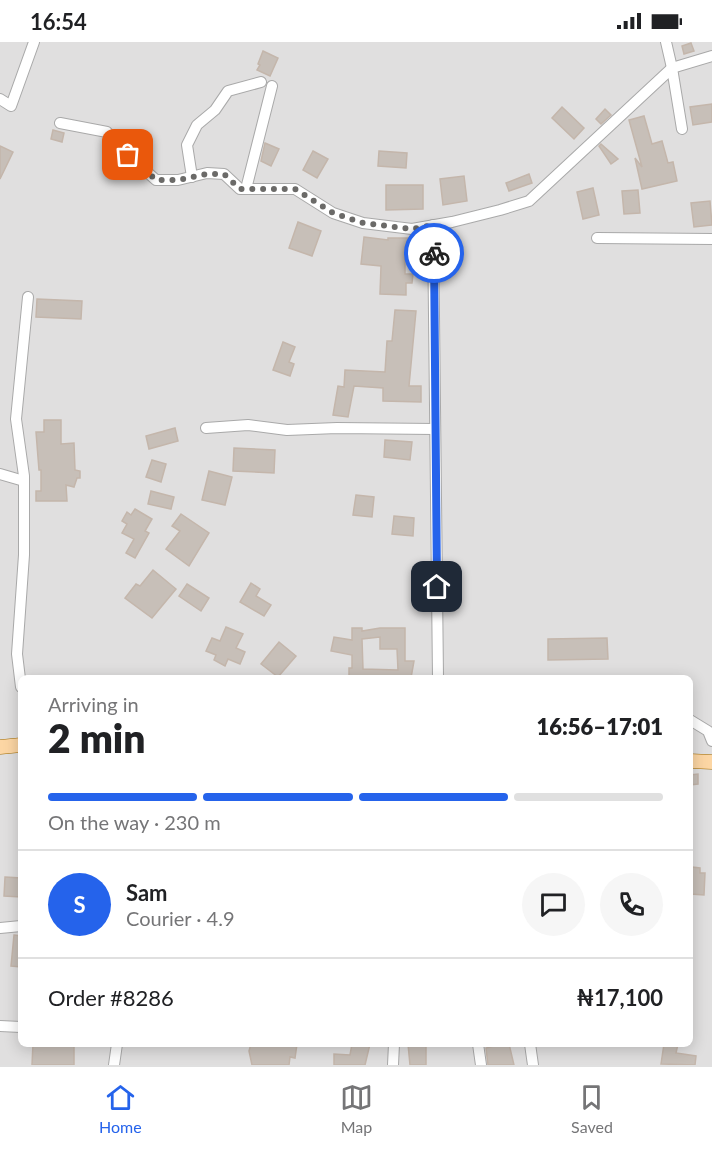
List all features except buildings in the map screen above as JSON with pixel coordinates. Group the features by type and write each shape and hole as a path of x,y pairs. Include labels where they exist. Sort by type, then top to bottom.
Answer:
{"main road":[{"path":"0,747 18,745"},
{"path":"693,761 712,762"}],"street":[{"path":"0,99 11,106 34,42"},
{"path":"666,42 682,129"},
{"path":"60,123 107,132 156,180 178,180 207,174 224,174 240,189 295,189 333,213 363,223 412,229 490,213 529,201 672,68 712,56"},
{"path":"192,177 187,146 197,125 215,110 228,91 261,82"},
{"path":"246,189 272,86"},
{"path":"433,225 438,675"},
{"path":"597,238 712,239"},
{"path":"20,675 17,654 24,555 24,481 16,419 28,297"},
{"path":"206,428 248,425 287,430 435,429"},
{"path":"0,474 24,481"},
{"path":"693,722 708,731 712,741"},
{"path":"0,928 18,926"},
{"path":"0,1026 18,1027"},
{"path":"114,1065 117,1047"},
{"path":"393,1065 394,1047"},
{"path":"478,1047 481,1065"},
{"path":"530,1047 533,1065"}],"shaded area":[{"path":"0,42 712,42 712,1065 0,1065"}],"way so far":[{"path":"128,155 156,180 178,180 207,174 224,174 240,189 295,189 333,213 363,223 412,229 433,225 434,253"}],"route":[{"path":"434,253 437,587"}]}
